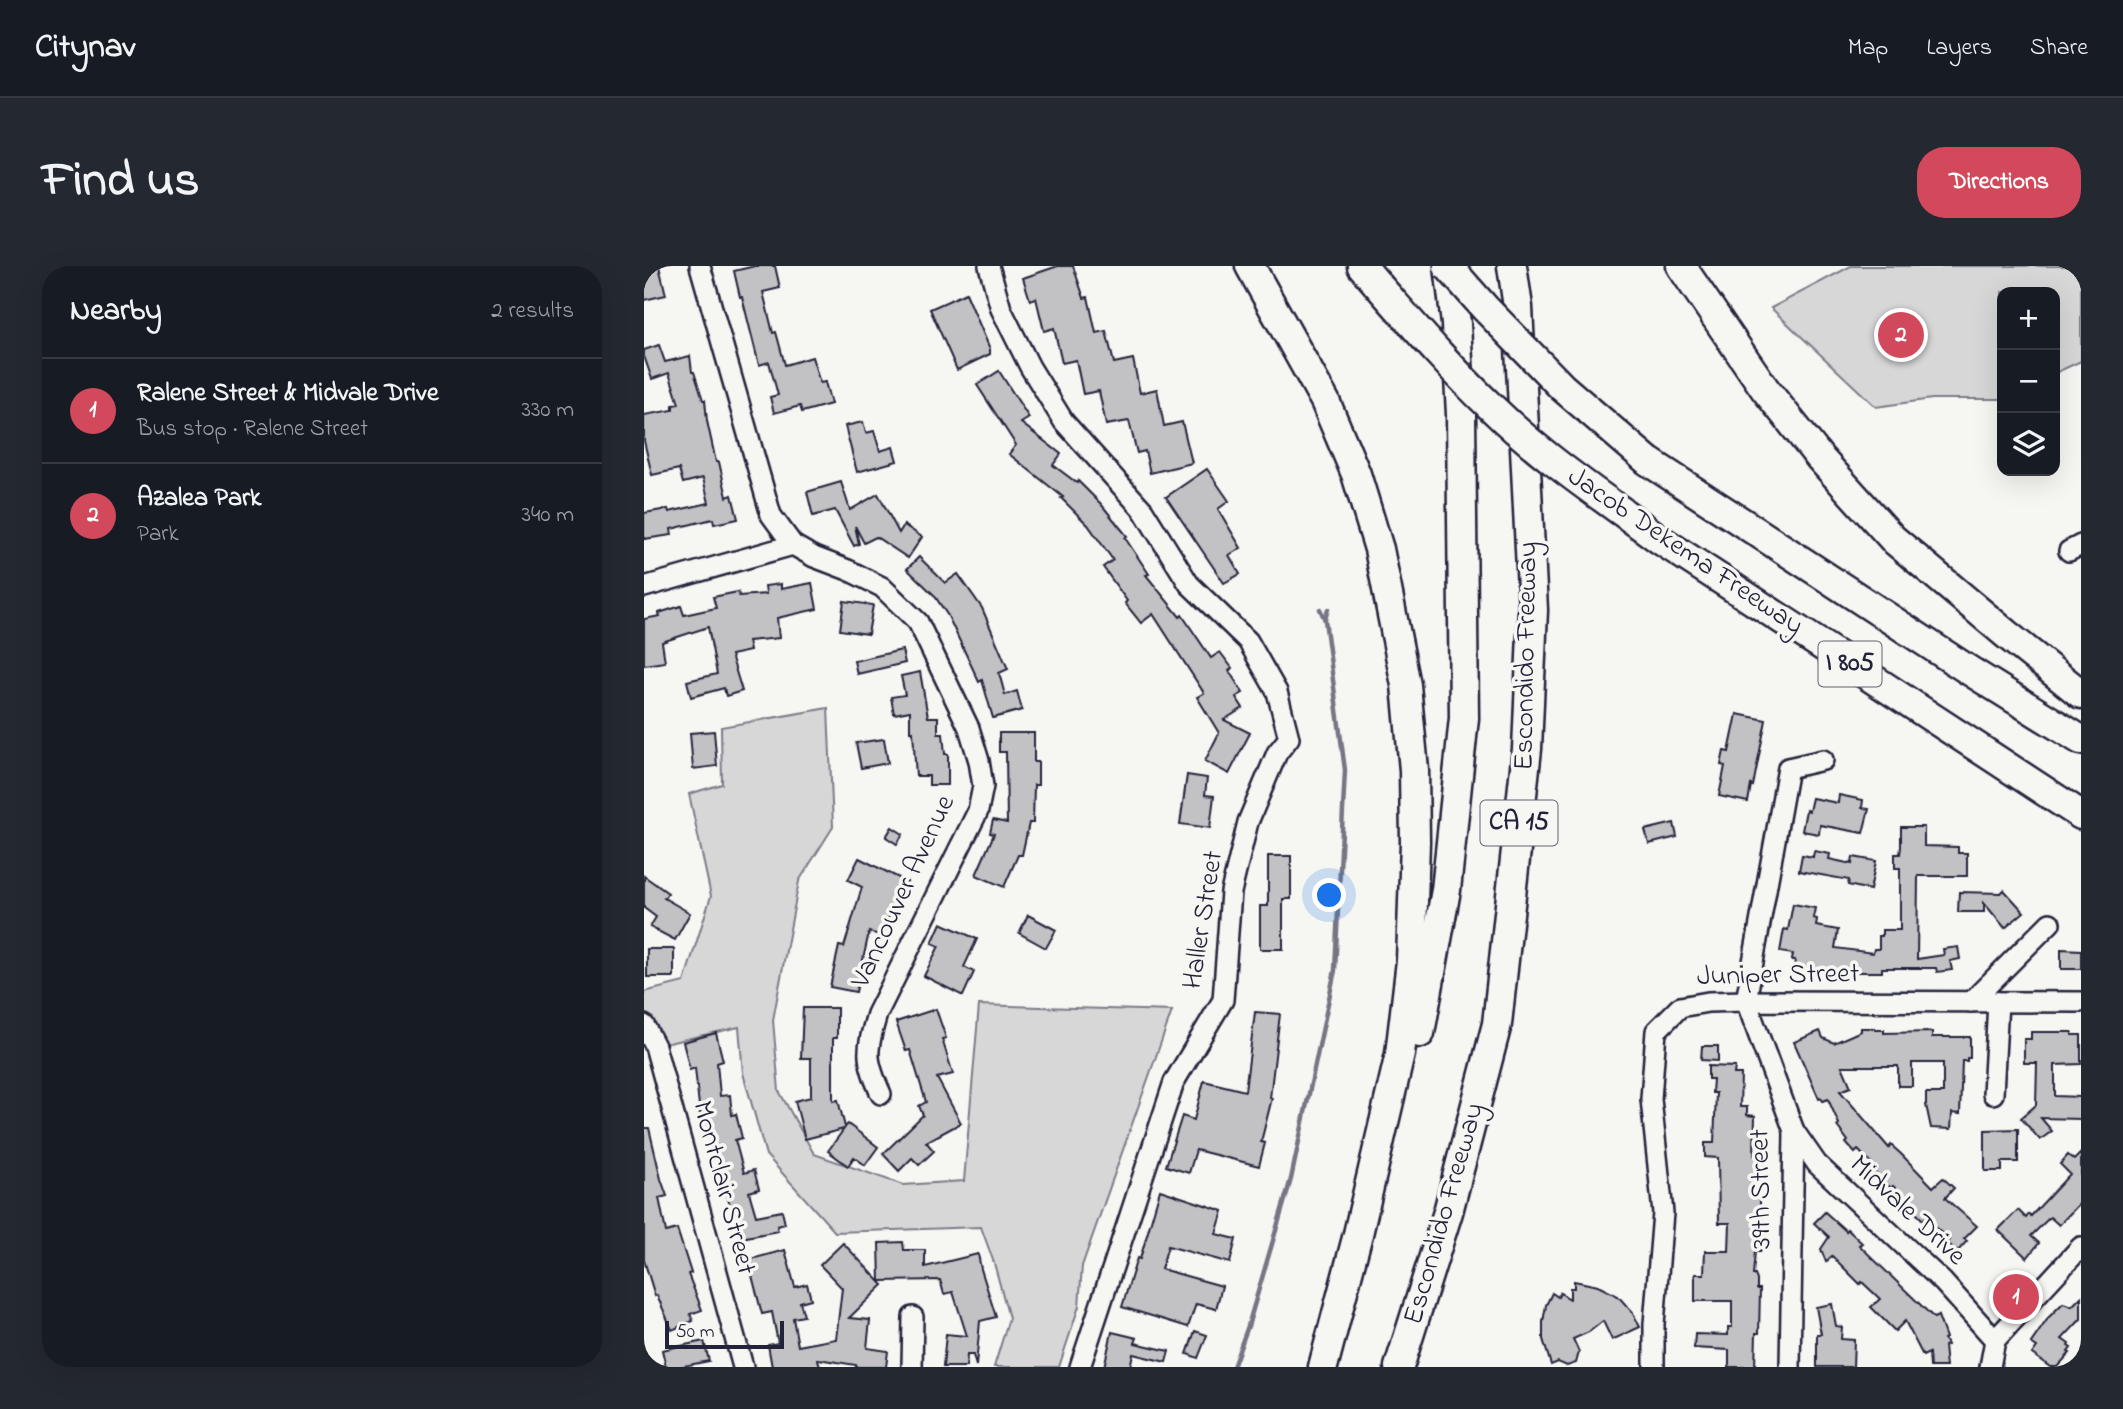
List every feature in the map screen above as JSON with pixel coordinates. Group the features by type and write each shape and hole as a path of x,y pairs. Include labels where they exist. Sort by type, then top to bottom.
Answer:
{"highway":[{"path":"1250,266 1325,401 1356,474 1379,549 1406,685 1414,770 1415,842 1411,961 1400,1054 1359,1234 1323,1367"},
{"name":"Jacob Dekema Freeway","path":"1448,266 1562,387 1648,461 1970,671 2081,740"},
{"name":"CA 15","path":"1336,1367 1393,1169 1441,917 1464,718 1461,414 1457,324 1448,266"},
{"name":"Escondido Freeway","path":"1399,1367 1448,1212 1497,1024 1528,749 1533,610 1518,307 1512,266"},
{"path":"1681,266 1765,389 1820,458 1894,539 2081,694"},
{"name":"Jacob Dekema Freeway","path":"1370,276 1437,352 1491,407 1554,463 1658,539 2081,815"}],"street":[{"name":"Vancouver Avenue","path":"700,266 772,515 793,545 882,587 918,622 969,728 979,761 983,786 978,811 877,1014 869,1042 869,1068 881,1094"},
{"name":"Haller Street","path":"989,266 1002,309 1030,367 1064,422 1143,510 1189,584 1248,641 1278,692 1289,738 1278,753 1248,822 1231,892 1223,1000 1174,1082 1080,1367"},
{"path":"644,587 793,545"},
{"path":"1746,1001 1788,768 1823,760"},
{"path":"1971,1002 2050,923"},
{"name":"Juniper Street","path":"1654,1367 1654,1324 1663,1213 1650,1099 1656,1031 1679,1007 1708,1002 1746,1001 2081,1002"},
{"name":"39th Street","path":"1746,1001 1794,1131 1790,1367"},
{"path":"1993,1094 1998,1002"},
{"name":"Montclair Street","path":"644,1025 655,1046 743,1367"},
{"name":"Midvale Drive","path":"1794,1131 1817,1164 1943,1282 1995,1340"},
{"path":"1990,1367 1995,1340 2081,1247"},
{"path":"912,1367 913,1317"}],"shaded area":[{"path":"1851,266 2081,266 2081,361 2060,371 2060,287 1997,287 1997,399 1932,399 1876,407 1771,308"},
{"path":"828,708 833,827 799,881 773,1020 779,1091 814,1154 903,1185 964,1181 979,1005 1172,1011 1082,1266 1079,1306 1059,1367 994,1367 1009,1318 981,1227 835,1232 766,1155 743,1073 739,1027 655,1046 644,1025 644,992 684,982 711,896 689,794 722,784 721,727"}],"building":[{"path":"644,266 659,266 666,295 644,300"},
{"path":"755,266 775,266 780,288 763,292 773,333 776,332 785,365 812,357 820,383 825,382 831,404 802,412 800,406 774,413 770,397 778,395 769,362 759,365 734,271"},
{"path":"1058,266 1073,266 1084,298 1088,297 1096,333 1106,331 1114,363 1133,359 1140,393 1157,389 1164,426 1182,422 1192,463 1150,473 1145,451 1137,453 1129,421 1106,425 1099,391 1083,394 1076,360 1062,363 1054,328 1044,331 1036,298 1030,300 1023,278"},
{"path":"966,293 990,354 957,370 930,309"},
{"path":"659,345 665,362 690,356 692,372 705,400 716,462 719,462 727,497 732,495 738,519 714,524 713,519 671,529 672,535 644,539 644,513 668,509 669,512 709,503 703,478 683,483 679,469 652,475 644,441 644,415 673,410 673,405 679,404 669,373 652,379 644,356 644,350"},
{"path":"999,371 1029,418 1021,423 1061,454 1053,465 1077,483 1078,481 1101,504 1127,536 1125,538 1149,574 1146,575 1180,617 1182,615 1211,658 1220,652 1232,668 1229,671 1243,693 1236,697 1243,708 1224,720 1250,733 1229,774 1205,761 1219,733 1197,697 1204,693 1153,614 1141,623 1103,567 1113,560 1088,525 1061,498 1063,497 1009,454 1016,445 977,385"},
{"path":"863,422 866,433 874,431 880,451 893,447 897,461 857,472 845,426"},
{"path":"1207,469 1229,501 1218,509 1241,548 1229,555 1240,574 1224,583 1166,497"},
{"path":"841,482 850,510 878,494 899,533 904,525 922,537 908,558 876,537 864,543 855,526 859,544 854,546 835,510 813,516 807,492"},
{"path":"919,557 945,583 958,574 982,608 1008,669 999,673 1005,695 1017,691 1022,710 993,718 982,680 979,682 948,616 934,595 907,569"},
{"path":"812,583 817,609 777,618 779,638 748,641 750,651 731,655 742,691 726,696 724,688 691,697 687,681 717,674 708,627 662,642 665,662 644,665 644,619 660,616 659,613 681,606 684,615 716,608 713,597 738,592 739,596 766,594 765,586 781,584 781,589"},
{"path":"844,601 873,605 868,634 840,630"},
{"path":"902,650 905,663 857,674 854,661"},
{"path":"920,672 928,717 938,717 938,734 943,734 945,754 948,754 948,785 929,785 929,776 916,776 910,711 894,714 891,697 905,695 901,676"},
{"path":"1737,714 1766,720 1748,802 1719,796 1725,766 1721,765 1724,751 1729,752"},
{"path":"714,731 717,766 693,769 690,733"},
{"path":"999,733 1034,733 1034,762 1038,762 1038,785 1034,785 1033,823 1029,823 1022,855 1018,855 1004,887 976,875 994,834 990,833 993,820 1007,823 1006,752 999,752"},
{"path":"884,739 888,763 861,768 856,743"},
{"path":"1187,775 1207,778 1205,795 1214,796 1210,828 1180,824"},
{"path":"1839,795 1863,800 1862,808 1869,809 1863,833 1820,825 1819,834 1802,831 1806,810 1809,811 1812,798 1838,803"},
{"path":"1674,823 1677,837 1649,844 1645,830"},
{"path":"892,827 903,834 897,844 886,837"},
{"path":"1901,827 1924,827 1924,846 1958,847 1958,853 1967,853 1967,876 1918,876 1917,959 1944,955 1943,949 1958,947 1960,959 1950,961 1952,970 1937,972 1936,968 1882,968 1882,972 1849,972 1849,977 1793,976 1793,954 1780,952 1784,929 1788,930 1793,904 1815,908 1813,918 1817,919 1816,926 1838,930 1835,948 1873,953 1874,949 1879,949 1882,930 1900,930 1900,868 1895,868 1895,854 1900,854"},
{"path":"1814,851 1830,854 1829,859 1852,864 1853,857 1876,861 1870,890 1848,885 1849,880 1799,871 1802,855 1813,857"},
{"path":"1268,856 1291,856 1291,899 1283,899 1283,949 1260,949 1260,906 1268,906"},
{"path":"859,858 907,882 895,904 893,903 883,936 869,932 856,992 830,987 839,946 844,947 862,887 848,880"},
{"path":"644,876 668,893 664,898 690,913 675,940 650,927 656,917 644,908"},
{"path":"2004,890 2024,912 2005,928 1984,903 1984,912 1958,912 1959,892 2001,893"},
{"path":"1028,915 1056,930 1046,948 1019,933"},
{"path":"941,923 977,939 964,967 974,972 963,996 924,976 939,946 932,943"},
{"path":"647,949 674,949 674,977 647,977"},
{"path":"2061,949 2081,950 2081,969 2061,969"},
{"path":"803,1008 837,1008 837,1038 833,1038 833,1101 838,1100 845,1127 848,1124 878,1147 865,1165 854,1157 848,1166 828,1151 844,1129 805,1139 795,1101 811,1097 811,1058 801,1058"},
{"path":"936,1009 946,1038 942,1039 953,1074 937,1078 961,1123 926,1142 934,1151 919,1165 912,1158 899,1171 883,1154 923,1115 919,1106 926,1102 910,1050 906,1051 896,1022"},
{"path":"1255,1012 1280,1014 1272,1098 1261,1142 1265,1143 1259,1166 1196,1150 1189,1173 1166,1166 1182,1116 1194,1120 1204,1081 1245,1091"},
{"path":"1861,1028 1875,1028 1884,1030 1884,1033 1932,1032 1932,1037 1970,1037 1970,1058 1962,1061 1960,1114 1952,1113 1951,1129 1931,1128 1926,1105 1926,1093 1943,1093 1943,1063 1912,1063 1912,1086 1898,1086 1898,1066 1842,1066 1851,1087 1840,1091 1889,1148 1891,1145 1933,1187 1943,1178 1954,1188 1945,1198 1977,1226 1964,1239 1967,1241 1957,1252 1947,1242 1949,1240 1913,1210 1916,1208 1874,1172 1877,1169 1858,1150 1855,1153 1846,1143 1848,1141 1837,1126 1839,1124 1828,1099 1819,1099 1794,1042 1820,1031 1823,1038 1834,1043 1861,1031"},
{"path":"2031,1032 2072,1032 2072,1035 2081,1035 2081,1064 2055,1065 2055,1096 2081,1097 2081,1119 2041,1118 2052,1131 2040,1140 2021,1118 2036,1105 2037,1063 2024,1063 2024,1039 2031,1039"},
{"path":"716,1033 723,1061 717,1063 720,1096 730,1095 732,1115 736,1114 742,1138 735,1140 744,1173 754,1170 759,1189 749,1192 756,1216 782,1211 785,1224 777,1226 778,1231 741,1238 736,1212 732,1213 705,1114 700,1115 695,1068 690,1070 683,1042"},
{"path":"1702,1046 1718,1046 1718,1061 1701,1060"},
{"path":"1708,1066 1735,1067 1734,1074 1741,1074 1740,1107 1747,1107 1747,1115 1755,1116 1754,1155 1757,1155 1757,1163 1764,1163 1764,1183 1760,1183 1760,1209 1763,1209 1761,1251 1755,1251 1753,1275 1757,1280 1757,1289 1760,1289 1755,1367 1729,1367 1729,1350 1694,1348 1695,1334 1728,1335 1728,1327 1732,1327 1732,1301 1695,1301 1695,1274 1704,1274 1705,1251 1729,1251 1730,1223 1719,1223 1718,1158 1705,1157 1705,1143 1714,1143 1716,1093 1712,1093 1713,1079 1708,1079"},
{"path":"644,1128 649,1128 667,1196 659,1198 666,1232 677,1229 691,1273 688,1274 702,1310 690,1314 693,1321 672,1330 657,1295 655,1296 644,1260"},
{"path":"2018,1129 2018,1162 2002,1162 2002,1171 1985,1171 1985,1130"},
{"path":"2081,1153 2081,1202 2059,1225 2050,1217 2031,1236 2039,1243 2027,1258 1998,1230 2018,1210 2026,1218 2029,1214 2031,1216 2070,1174 2060,1164 2068,1155 2074,1160"},
{"path":"1160,1190 1223,1211 1216,1234 1236,1239 1230,1263 1168,1246 1161,1269 1222,1286 1216,1309 1196,1304 1188,1327 1122,1307 1137,1258 1140,1259"},
{"path":"1825,1212 1862,1243 1859,1245 1934,1318 1938,1316 1946,1338 1946,1367 1930,1367 1929,1353 1923,1356 1905,1321 1895,1331 1871,1307 1880,1299 1862,1282 1860,1284 1832,1256 1826,1262 1821,1249 1829,1237 1814,1223"},
{"path":"903,1242 904,1250 925,1250 925,1267 978,1254 996,1317 980,1321 976,1366 973,1355 967,1355 966,1367 943,1367 946,1334 967,1336 953,1292 944,1294 940,1280 880,1281 879,1243"},
{"path":"843,1243 883,1285 849,1318 870,1320 867,1348 888,1351 886,1367 856,1367 818,1359 820,1367 772,1367 768,1345 778,1343 772,1312 762,1314 748,1260 785,1250 795,1287 807,1284 811,1299 800,1302 804,1316 793,1318 798,1346 836,1339 842,1288 820,1265"},
{"path":"1574,1281 1598,1286 1618,1296 1633,1313 1640,1327 1612,1340 1603,1321 1589,1332 1573,1339 1579,1352 1576,1363 1567,1366 1558,1362 1551,1365 1543,1339 1546,1305 1552,1293 1558,1297 1560,1293 1570,1299 1570,1288 1574,1288"},
{"path":"2081,1297 2081,1319 2062,1339 2069,1344 2070,1353 2057,1367 2050,1367 2032,1354 2037,1347 2031,1343 2049,1317 2063,1303 2072,1306"},
{"path":"1832,1304 1836,1326 1842,1327 1841,1339 1854,1340 1853,1367 1817,1367 1817,1334 1821,1334 1816,1307"},
{"path":"1195,1331 1207,1335 1198,1358 1187,1354"},
{"path":"1112,1332 1137,1338 1135,1343 1169,1351 1166,1362 1133,1354 1130,1367 1104,1367"},
{"path":"704,1341 709,1361 666,1367 662,1350"}],"waterway":[{"path":"1233,1367 1248,1326 1291,1179 1335,970 1345,770 1325,620 1320,609"},
{"path":"1325,619 1328,609"}],"place":[{"name":"Azalea Park","path":"1901,335"},
{"name":"Ralene Street & Midvale Drive","path":"2016,1297"}]}
